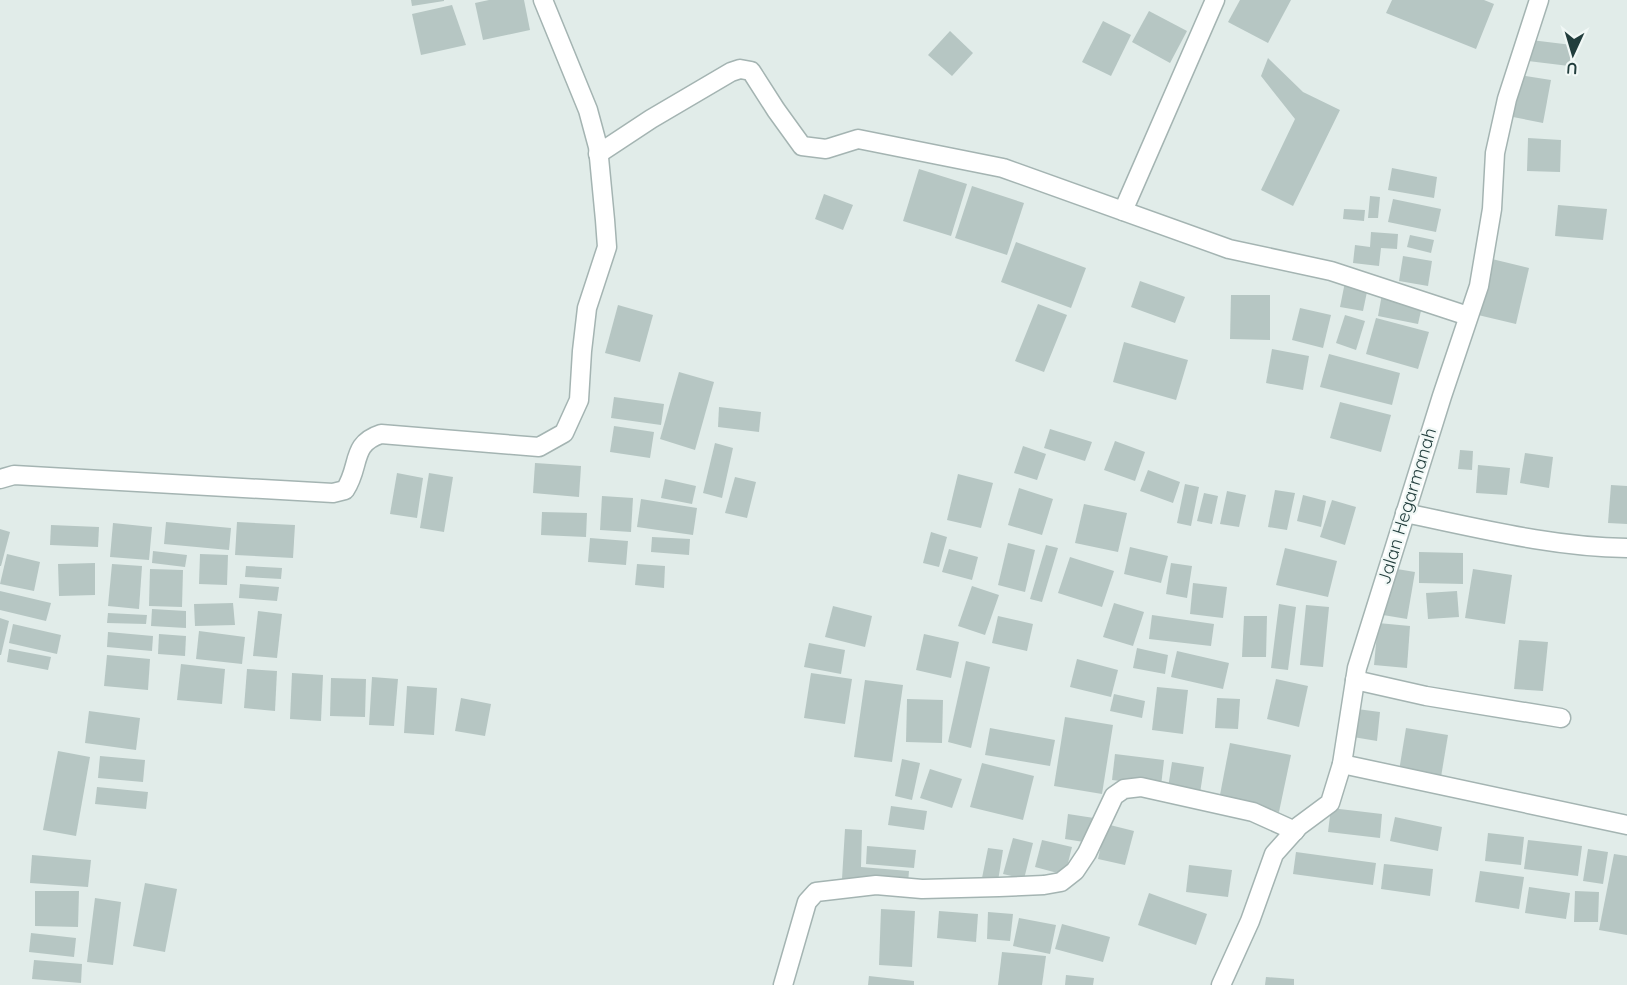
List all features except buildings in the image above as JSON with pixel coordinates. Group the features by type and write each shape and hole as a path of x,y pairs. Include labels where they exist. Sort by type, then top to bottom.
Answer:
{"street":[{"path":"0,479 14,475 333,493 345,490 352,480 361,446 369,438 381,434 539,447 564,433 579,400 587,308 607,247 598,147 588,110 543,0"},
{"path":"1123,211 1215,0"},
{"name":"Jalan Hegarmanah","path":"1221,985 1250,921 1274,854 1295,831 1330,803 1342,764 1355,680 1361,657 1479,286 1492,209 1495,153 1507,99 1539,0"},
{"path":"598,154 669,108 731,72 741,69 751,71 802,146 826,149 858,139 1004,168 1229,249 1331,271 1468,316"},
{"path":"1405,513 1545,541 1605,548 1627,548"},
{"path":"1355,680 1426,696 1561,718"},
{"path":"1342,764 1627,825"},
{"path":"783,985 807,902 816,892 876,885 933,888 1010,887 1061,882 1075,871 1087,853 1114,796 1124,789 1141,787 1253,812 1295,831"}]}
